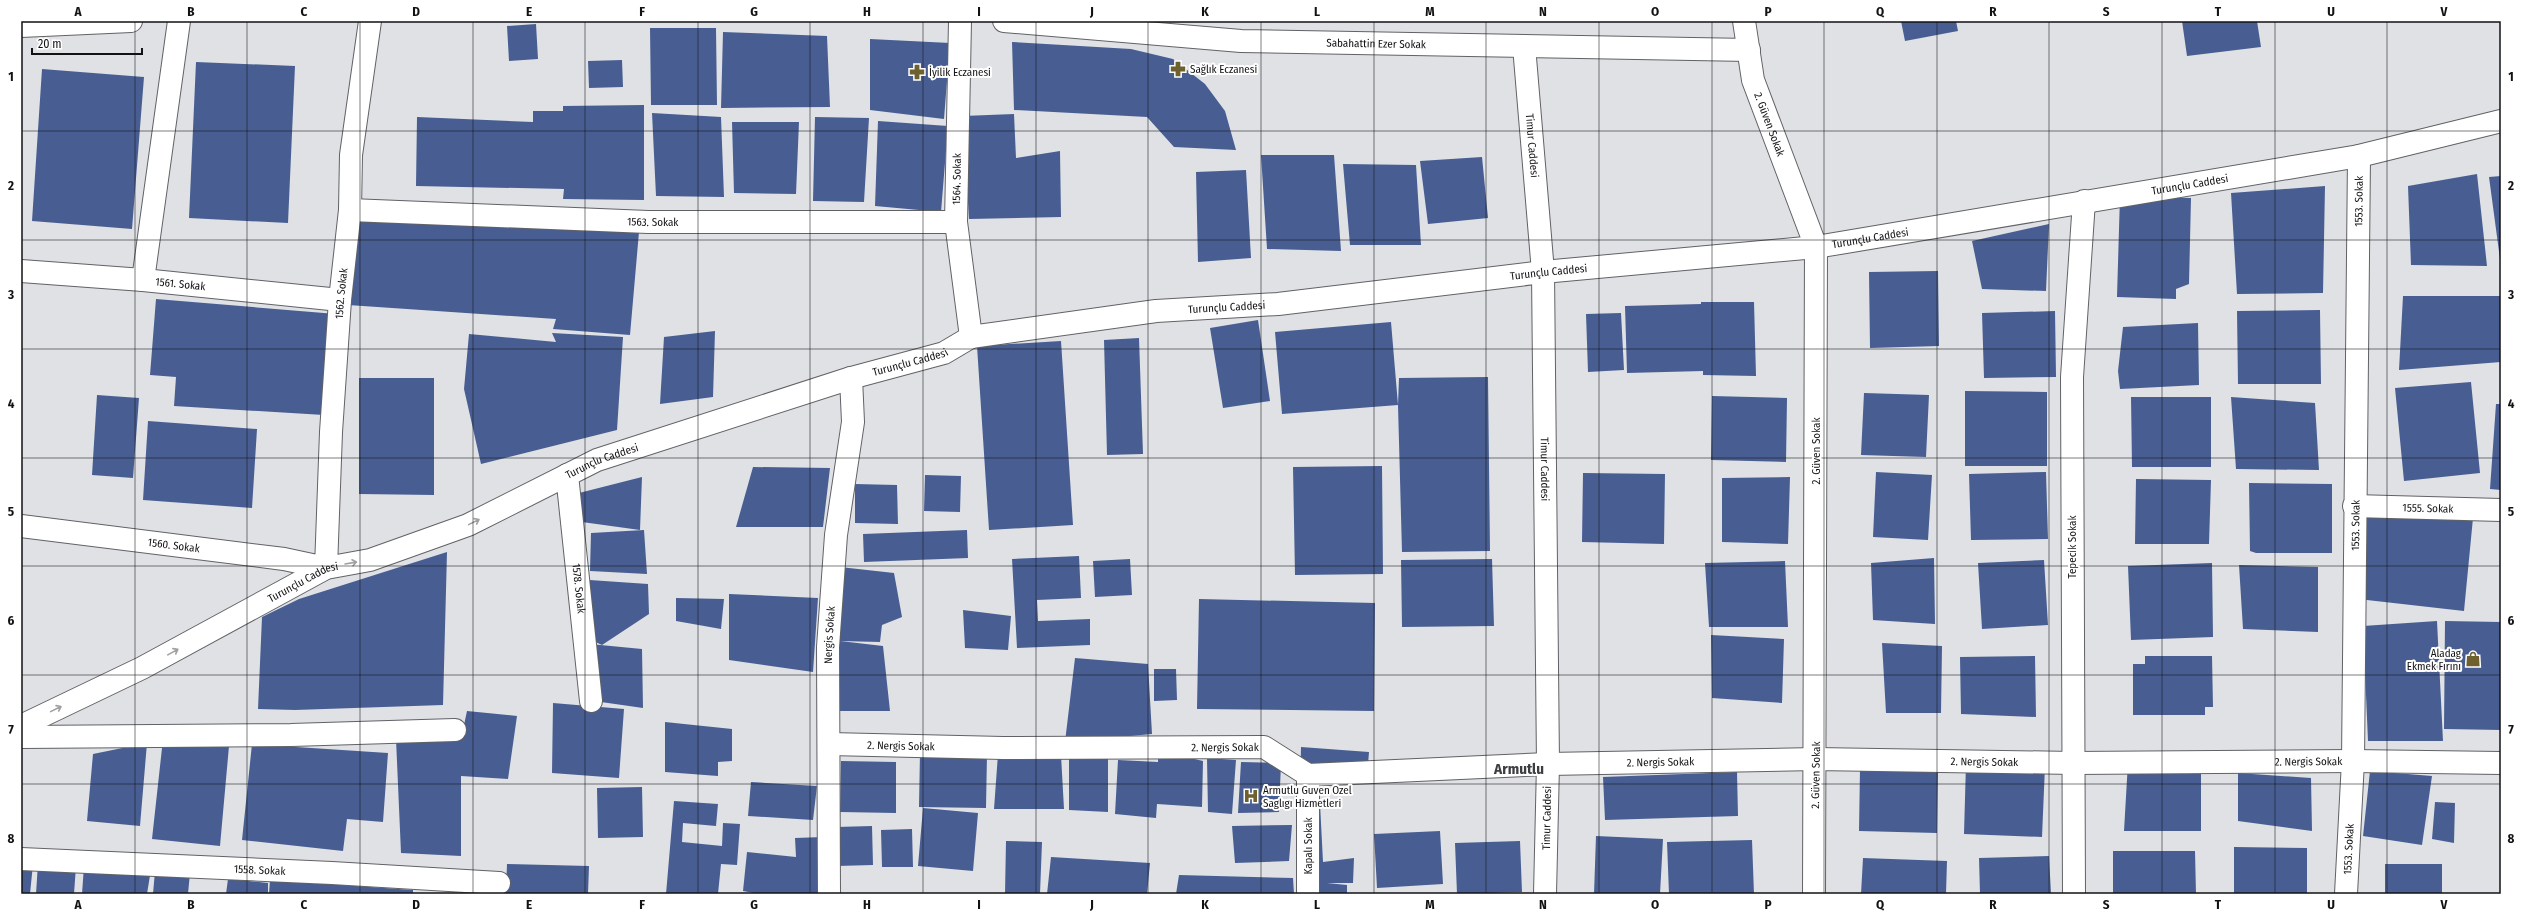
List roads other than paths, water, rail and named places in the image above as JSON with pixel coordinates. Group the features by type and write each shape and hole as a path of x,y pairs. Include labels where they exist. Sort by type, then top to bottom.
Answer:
{"street":[{"path":"21,26 131,21"},
{"path":"143,280 179,21"},
{"name":"1562. Sokak","path":"326,568 331,432 340,300 350,210 351,155 370,21"},
{"name":"1564. Sokak","path":"960,21 956,222 971,337"},
{"name":"Sabahattin Ezer Sokak","path":"1004,21 1241,41 1749,50"},
{"name":"2. Güven Sokak","path":"1744,21 1753,80 1816,248 1816,759 1814,894"},
{"name":"Timur Caddesi","path":"1524,46 1542,272 1548,764 1545,894"},
{"name":"Turunçlu Caddesi","path":"21,726 142,668 326,568 370,560 468,525 597,460 851,378 944,353 971,337 1156,311 1278,304 1542,272 1816,248 2084,201 2360,156 2501,121"},
{"name":"1553. Sokak","path":"2346,894 2353,761 2354,506 2360,156"},
{"name":"Tepecik Sokak","path":"2074,894 2072,377 2084,201"},
{"name":"1563. Sokak","path":"350,210 648,222 956,222"},
{"name":"1561. Sokak","path":"21,271 143,280 340,300"},
{"name":"Nergis Sokak","path":"829,894 828,647 836,535 853,422 851,378"},
{"name":"1578. Sokak","path":"567,475 591,700"},
{"name":"1555. Sokak","path":"2354,506 2501,510"},
{"name":"1560. Sokak","path":"21,526 284,558 326,568"},
{"path":"21,737 291,735 455,730"},
{"name":"2. Nergis Sokak","path":"829,744 1003,748 1264,747 1308,775 1548,764 1816,759 2073,762 2353,761 2501,763"},
{"name":"Kapalı Sokak","path":"1308,775 1308,894"},
{"name":"1558. Sokak","path":"21,859 332,873 498,883"}],"place":[{"name":"Sağlık Eczanesi","path":"1178,69"},
{"name":"İyilik Eczanesi","path":"917,72"},
{"name":"Aladag Ekmek Fırını","path":"2473,659"},
{"name":"Armutlu Guven Ozel Saglıgı Hizmetleri","path":"1251,796"}],"district":[{"name":"Armutlu","path":"1519,769"}]}
